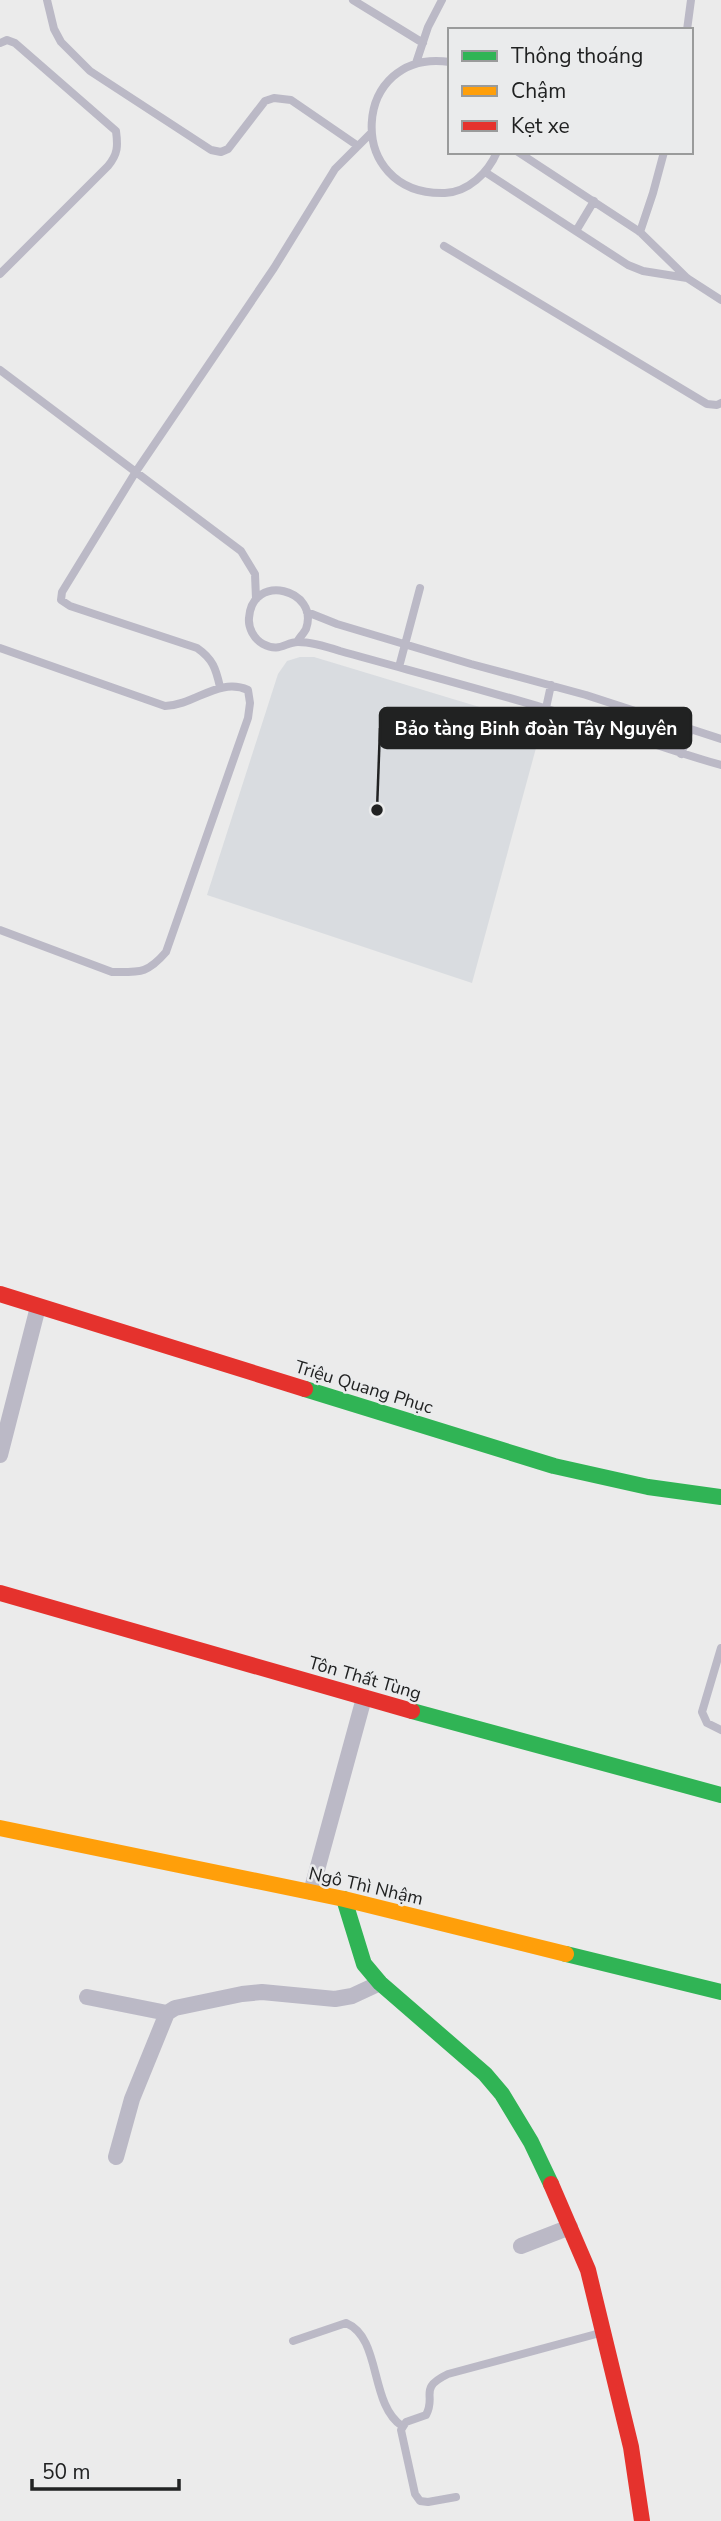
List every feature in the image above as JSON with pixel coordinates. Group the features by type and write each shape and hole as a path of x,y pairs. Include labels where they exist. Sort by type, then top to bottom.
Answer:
{"street":[{"name":"Triệu Quang Phục","path":"0,1294 554,1466 649,1487 721,1497"},
{"path":"0,1455 38,1307"},
{"name":"Tôn Thất Tùng","path":"0,1593 365,1698 721,1795"},
{"path":"311,1892 365,1698"},
{"name":"Ngô Thì Nhậm","path":"0,1828 344,1899 721,1992"},
{"path":"344,1899 364,1964 380,1983 485,2074 502,2094 531,2141 588,2270 631,2447 642,2521"},
{"path":"87,1997 167,2013 182,2005 262,1992 320,1999 344,1998 380,1983"},
{"path":"116,2157 132,2099 167,2013"},
{"path":"521,2246 570,2227"}],"lane":[{"path":"47,0 54,29 61,42 90,71 211,150 221,152 228,149 265,101 274,98 292,100 358,146"},
{"path":"354,0 423,43"},
{"path":"416,63 428,27 442,0"},
{"path":"687,28 691,0"},
{"path":"0,43 7,40 15,43 36,60 117,131 118,146 116,157 108,166 0,274"},
{"path":"448,62 434,59 416,63 389,79 375,99 370,123 373,148 385,170 404,185 427,193 452,192 474,182 492,165 496,154"},
{"path":"220,687 215,666 208,656 197,648 69,606 61,600 62,592 135,473 274,268 335,169 371,133"},
{"path":"521,154 640,232 687,278 721,300"},
{"path":"640,232 663,154"},
{"path":"485,172 628,265 643,271 687,278"},
{"path":"576,231 594,201"},
{"path":"444,246 707,404 721,403"},
{"path":"0,370 241,551 255,574 256,599"},
{"path":"399,667 420,587"},
{"path":"297,642 306,628 307,612 299,598 286,590 270,590 256,599 250,610 249,622 253,634 261,643 273,648 297,642 333,649 546,708 721,765"},
{"path":"307,612 337,624 551,685 721,739"},
{"path":"0,648 165,706 180,705 220,687 237,685 248,690 250,703 248,718 166,952 152,968 112,972 0,930"},
{"path":"546,708 551,685"},
{"path":"681,754 690,730"},
{"path":"721,1648 702,1712 707,1723 721,1730"},
{"path":"293,2341 346,2323 354,2326 366,2344 388,2414 402,2426"},
{"path":"456,2497 420,2501 415,2494 401,2430 406,2422 426,2415 430,2409 428,2391 435,2380 448,2374 603,2333"}],"shaded area":[{"path":"314,657 542,726 472,983 207,895 278,674 287,661"}],"traffic: fast":[{"path":"305,1389 554,1466 648,1487 721,1497"},
{"path":"412,1711 721,1795"},
{"path":"344,1899 364,1964 380,1983 485,2074 502,2094 531,2142 551,2184"},
{"path":"566,1954 721,1992"}],"traffic: slow":[{"path":"0,1828 344,1899 566,1954"}],"traffic: jam":[{"path":"0,1294 305,1389"},
{"path":"0,1593 412,1711"},
{"path":"551,2184 588,2270 631,2447 642,2521"}],"place":[{"name":"Bảo tàng Binh đoàn Tây Nguyên","path":"377,810"}]}
